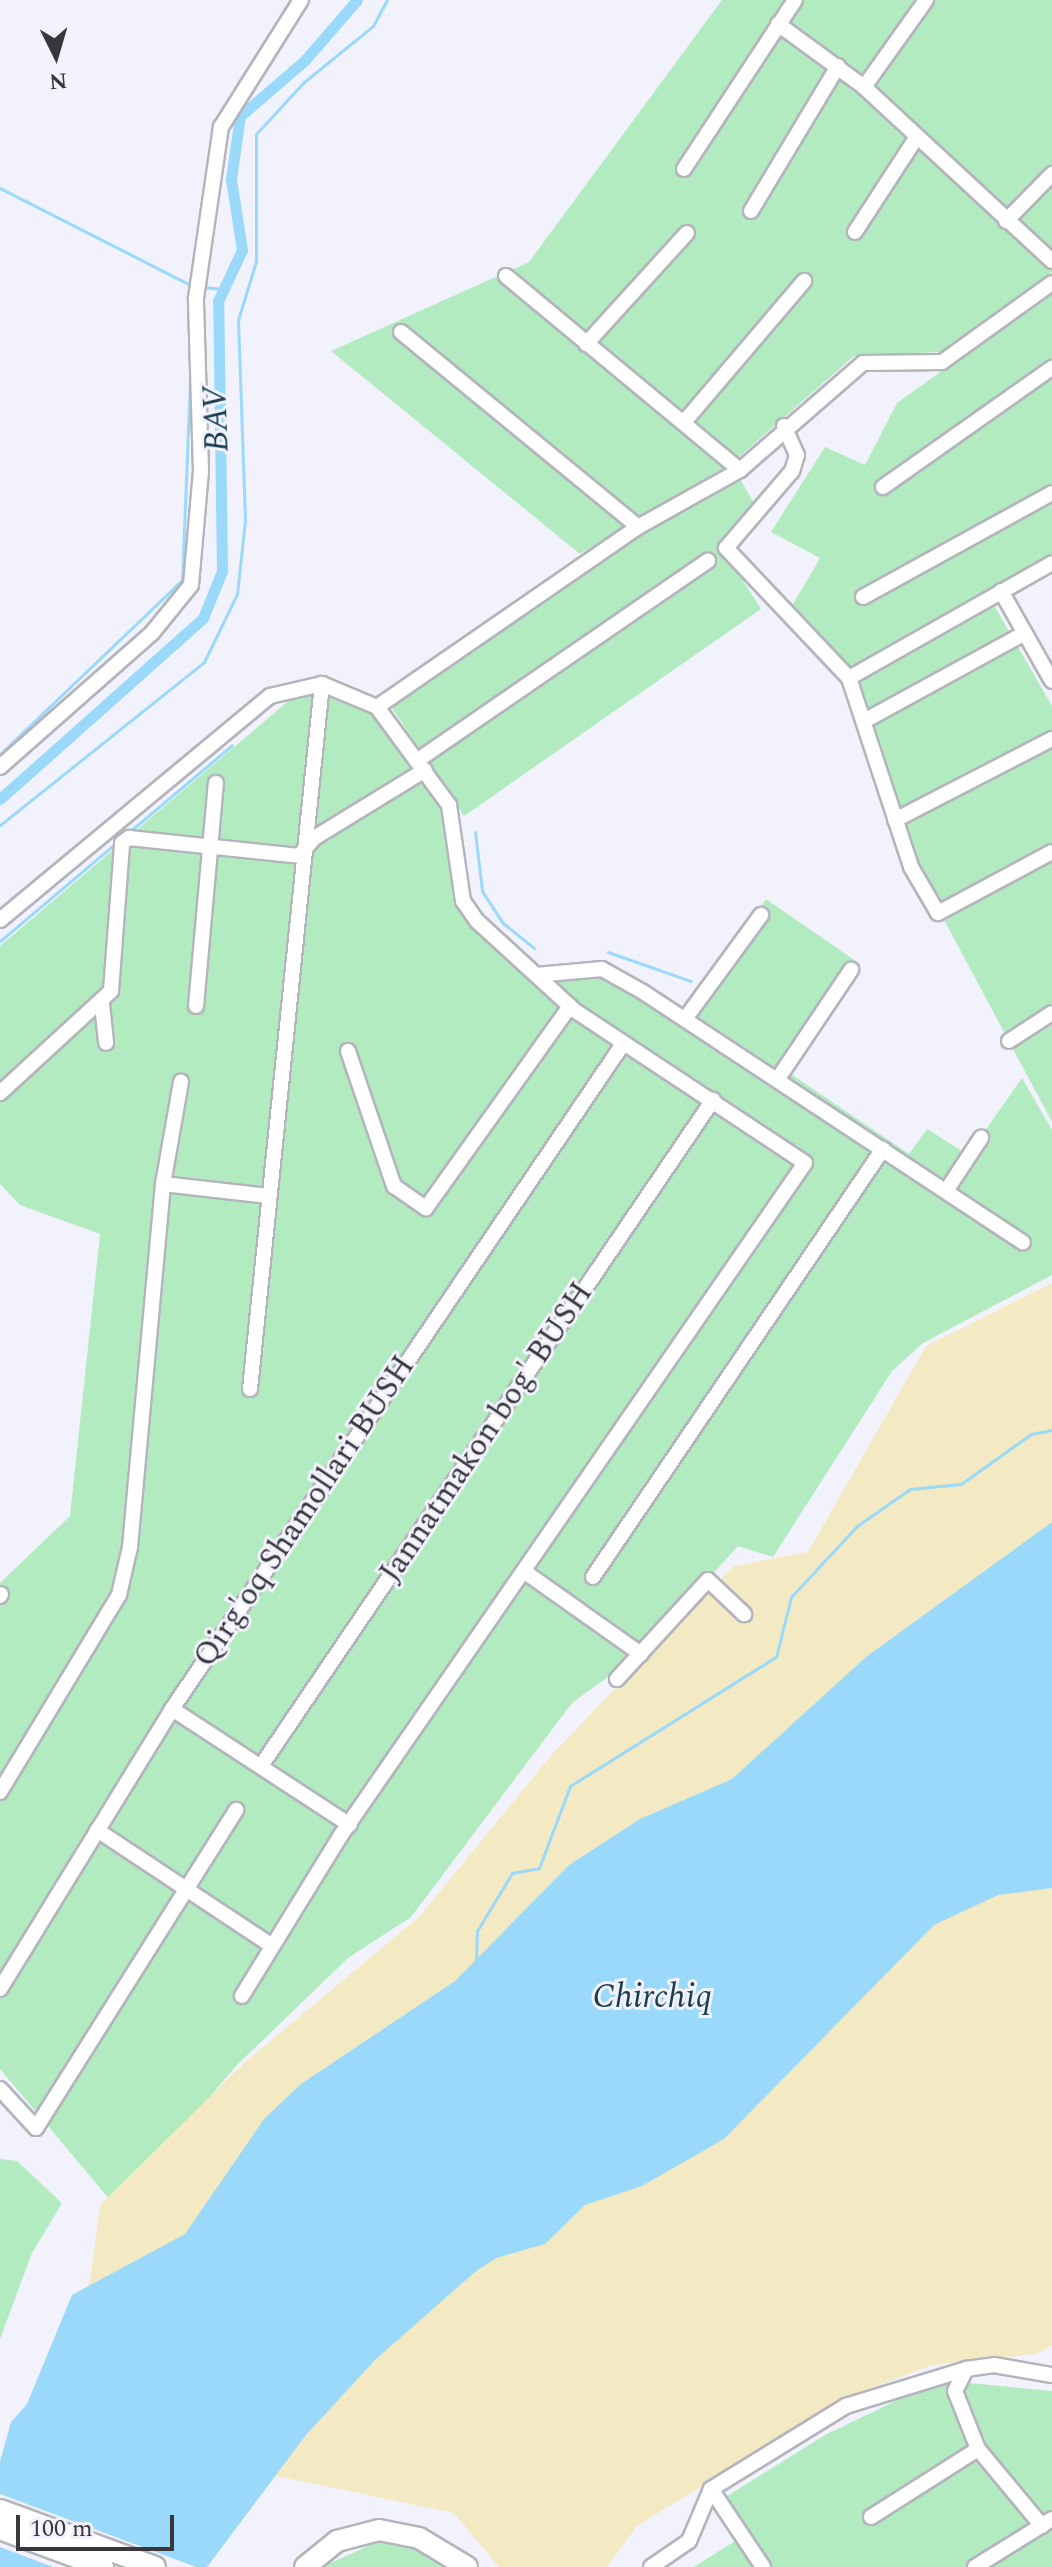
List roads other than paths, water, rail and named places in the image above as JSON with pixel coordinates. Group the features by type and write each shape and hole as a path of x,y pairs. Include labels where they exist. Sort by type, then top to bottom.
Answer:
{"highway":[{"path":"0,2510 155,2567"},
{"path":"0,2529 103,2567"},
{"path":"305,2567 337,2541 379,2530 407,2533 461,2564"}],"street":[{"path":"0,767 152,633 191,585 201,471 196,298 221,127 301,0"},
{"path":"684,169 795,0"},
{"path":"864,87 926,0"},
{"path":"778,24 864,87 1052,261"},
{"path":"751,211 838,66"},
{"path":"855,232 916,138"},
{"path":"1006,221 1052,174"},
{"path":"586,344 687,233"},
{"path":"506,276 586,344 685,421 740,470"},
{"path":"685,421 804,281"},
{"path":"377,707 638,527 740,470 784,426 863,363 942,362 1046,287 1052,304"},
{"path":"401,332 638,527"},
{"path":"883,487 1052,368"},
{"path":"784,426 797,455 792,471 726,548 849,678 866,720 895,820 938,913 1052,852"},
{"path":"863,597 1052,493"},
{"path":"299,856 314,838 708,561"},
{"path":"849,678 1052,563"},
{"path":"1001,591 1052,681"},
{"path":"866,720 1025,633"},
{"path":"250,1389 299,856 322,684"},
{"path":"0,920 270,696 322,684 377,707 422,765 453,814 463,901 536,975 570,1006 623,1044 805,1163 350,1825 271,1945 242,1996"},
{"path":"895,820 1052,739"},
{"path":"196,1006 216,783"},
{"path":"0,1093 102,1004 111,991 122,843 110,829"},
{"path":"122,843 210,845 299,856"},
{"path":"685,1019 761,915"},
{"path":"536,975 602,969 685,1019 1023,1243"},
{"path":"777,1080 851,970"},
{"path":"102,1004 106,1043"},
{"path":"348,1051 394,1186 426,1208 570,1006"},
{"path":"1009,1041 1052,1013"},
{"name":"Qirg'oq Shamollari BUSH","path":"0,1989 172,1709 623,1044"},
{"path":"0,1792 119,1595 130,1547 163,1184 181,1082"},
{"name":"Jannatmakon bog' BUSH","path":"261,1766 713,1100"},
{"path":"946,1191 981,1138"},
{"path":"593,1577 883,1149"},
{"path":"163,1184 268,1196"},
{"path":"525,1572 641,1654"},
{"path":"617,1679 708,1580 744,1614"},
{"path":"172,1709 350,1825"},
{"path":"0,2089 36,2128 184,1887 236,1810"},
{"path":"97,1830 271,1945"},
{"path":"651,2567 689,2541 711,2489 846,2406 966,2369 994,2365 1052,2375"},
{"path":"966,2369 955,2391 978,2449 1047,2522 975,2567"},
{"path":"871,2517 978,2449"},
{"path":"711,2489 763,2567"}],"water":[{"name":"Chirchiq","path":"1052,1522 1052,1888 998,1895 934,1925 724,2139 642,2186 585,2205 545,2244 496,2258 475,2272 376,2359 306,2435 207,2567 0,2567 0,2462 11,2422 27,2404 72,2295 185,2234 264,2119 301,2084 455,1981 569,1865 640,1819 732,1779 866,1657"}],"waterway":[{"name":"BAV","path":"0,799 203,618 222,571 218,301 242,250 231,179 240,116 305,60 357,0"},
{"path":"0,825 204,662 237,594 245,520 238,320 256,261 256,134 304,82 373,26 387,0"},
{"path":"0,188 192,286"},
{"path":"204,287 223,289"},
{"path":"0,754 182,580 191,360"},
{"path":"128,833 232,745"},
{"path":"475,832 482,891 503,923 534,948"},
{"path":"0,941 116,843"},
{"path":"608,952 691,981"},
{"path":"476,1960 477,1931 512,1873 539,1868 570,1786 776,1657 791,1597 857,1526 910,1489 961,1484 1031,1434 1052,1430"}]}
